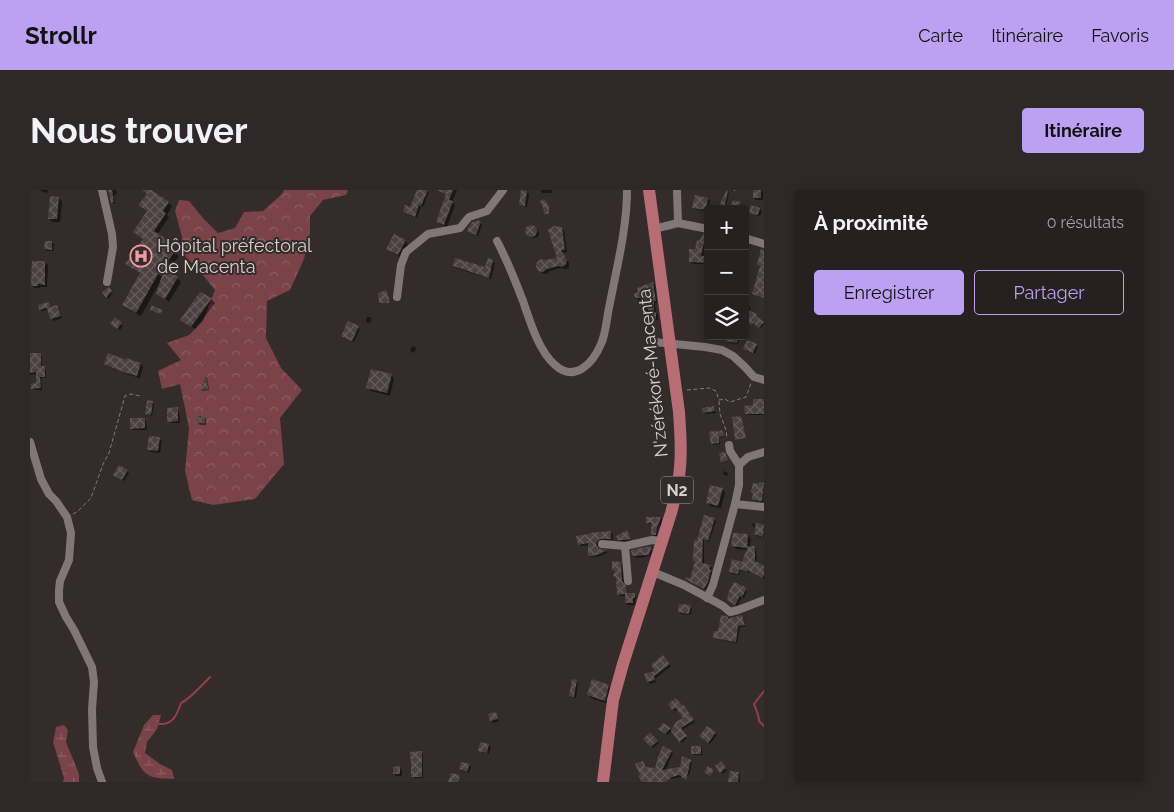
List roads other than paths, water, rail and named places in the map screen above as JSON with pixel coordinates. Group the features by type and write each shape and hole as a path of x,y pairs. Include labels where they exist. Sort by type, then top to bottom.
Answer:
{"highway":[{"name":"N'zérékoré-Macenta","path":"603,782 613,700 622,664 663,541 678,489 680,467 681,440 676,391 649,190"}],"street":[{"path":"102,190 113,247 107,282"},
{"path":"397,297 401,265 406,252 428,234 460,228 469,217 487,211 503,190"},
{"path":"497,241 536,336 548,358 557,367 568,371 577,371 585,368 602,344 627,209 627,190"},
{"path":"678,190 678,223"},
{"path":"654,229 678,223 704,228"},
{"path":"749,239 764,244"},
{"path":"654,342 704,346 722,350 733,356 754,377 764,380"},
{"path":"30,442 41,479 49,494 67,517 71,533 69,560 60,581 60,602 92,667 94,682 92,709 93,747 102,782"},
{"path":"707,598 713,585 735,504 738,485 740,465 730,450 729,445"},
{"path":"740,465 748,458 764,452"},
{"path":"735,504 764,507"},
{"path":"602,544 624,546 652,540 663,541"},
{"path":"624,546 628,581"},
{"path":"653,572 684,585 723,606 730,612 764,600"}],"waterway":[{"path":"159,724 171,721 181,703 210,677"},
{"path":"764,691 754,704 759,721 764,726"}],"place":[{"name":"Hôpital préfectoral de Macenta","path":"141,256"}]}
